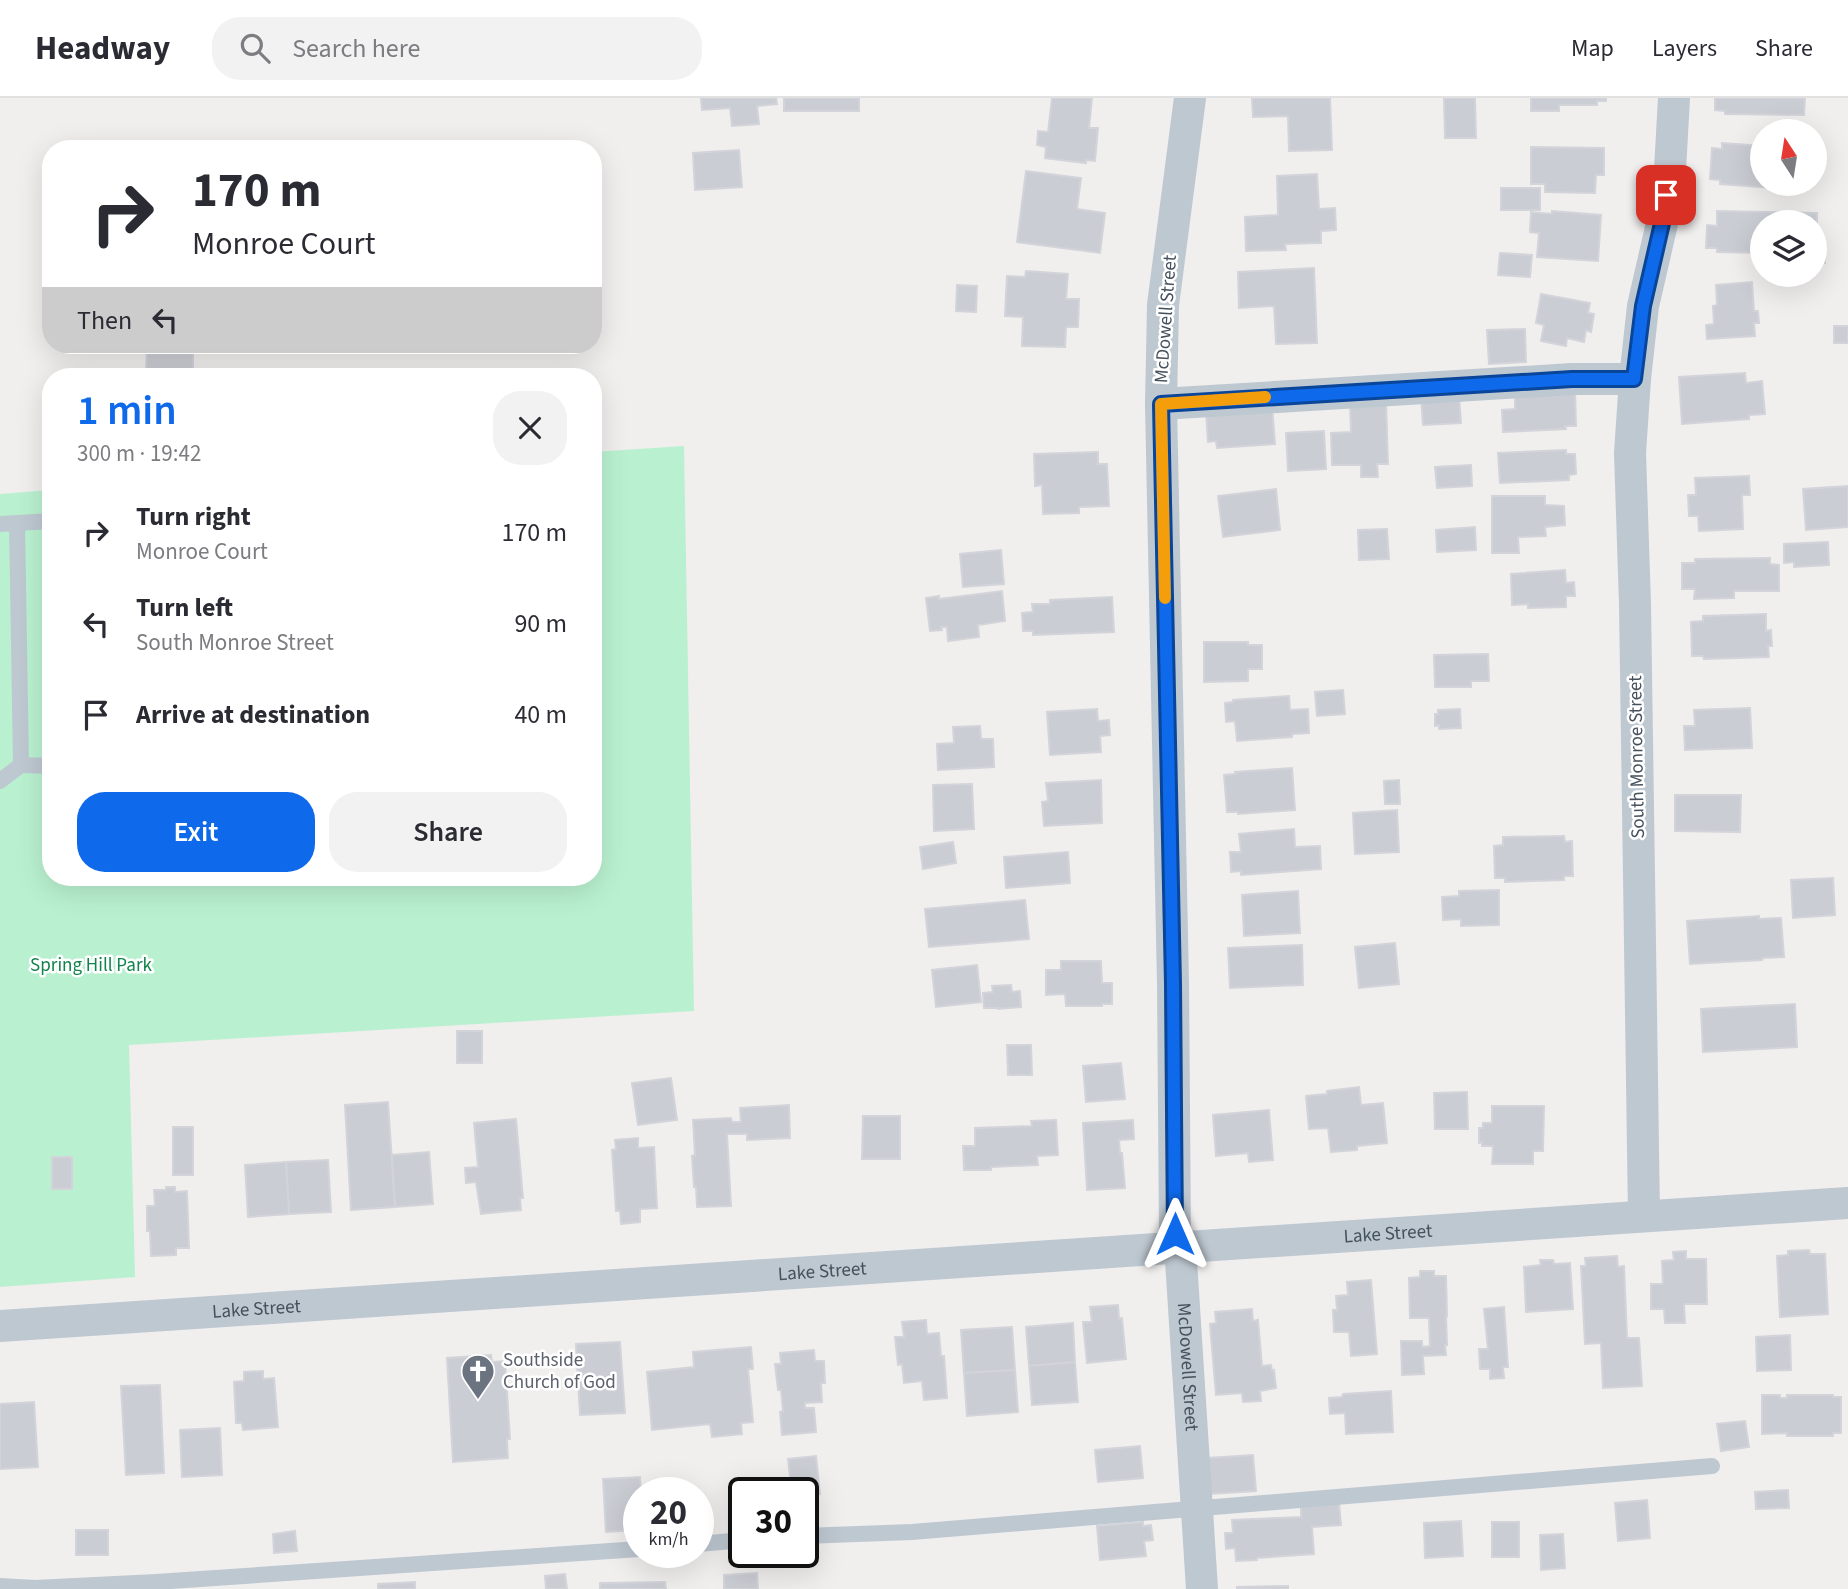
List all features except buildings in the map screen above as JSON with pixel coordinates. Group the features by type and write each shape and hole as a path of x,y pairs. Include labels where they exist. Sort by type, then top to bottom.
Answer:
{"street":[{"name":"McDowell Street","path":"1190,98 1163,305 1161,404 1173,984 1175,1234 1180,1247 1202,1589"},
{"name":"South Monroe Street","path":"1644,1216 1635,604 1630,453 1634,379 1643,306 1663,219 1670,170 1674,98"},
{"path":"1161,404 1572,379 1634,379"},
{"path":"1644,1216 1848,1203"},
{"name":"Lake Street","path":"0,1326 1644,1216"}],"lane":[{"path":"0,524 42,522"},
{"path":"18,523 20,765"},
{"path":"0,781 20,765 42,766"},
{"path":"819,1535 912,1532 1712,1466"},
{"path":"0,1586 35,1588 156,1583 623,1550"}],"green space":[{"name":"Spring Hill Park","path":"684,446 694,1011 129,1045 135,1277 0,1287 0,494 42,491 42,886 602,886 602,451"}],"slow traffic":[{"path":"1165,598 1161,404 1265,397"}],"place":[{"name":"Southside Church of God","path":"478,1401"}],"route":[{"path":"1175,1234 1173,984 1161,404 1572,379 1634,379 1643,306 1666,195"}]}
